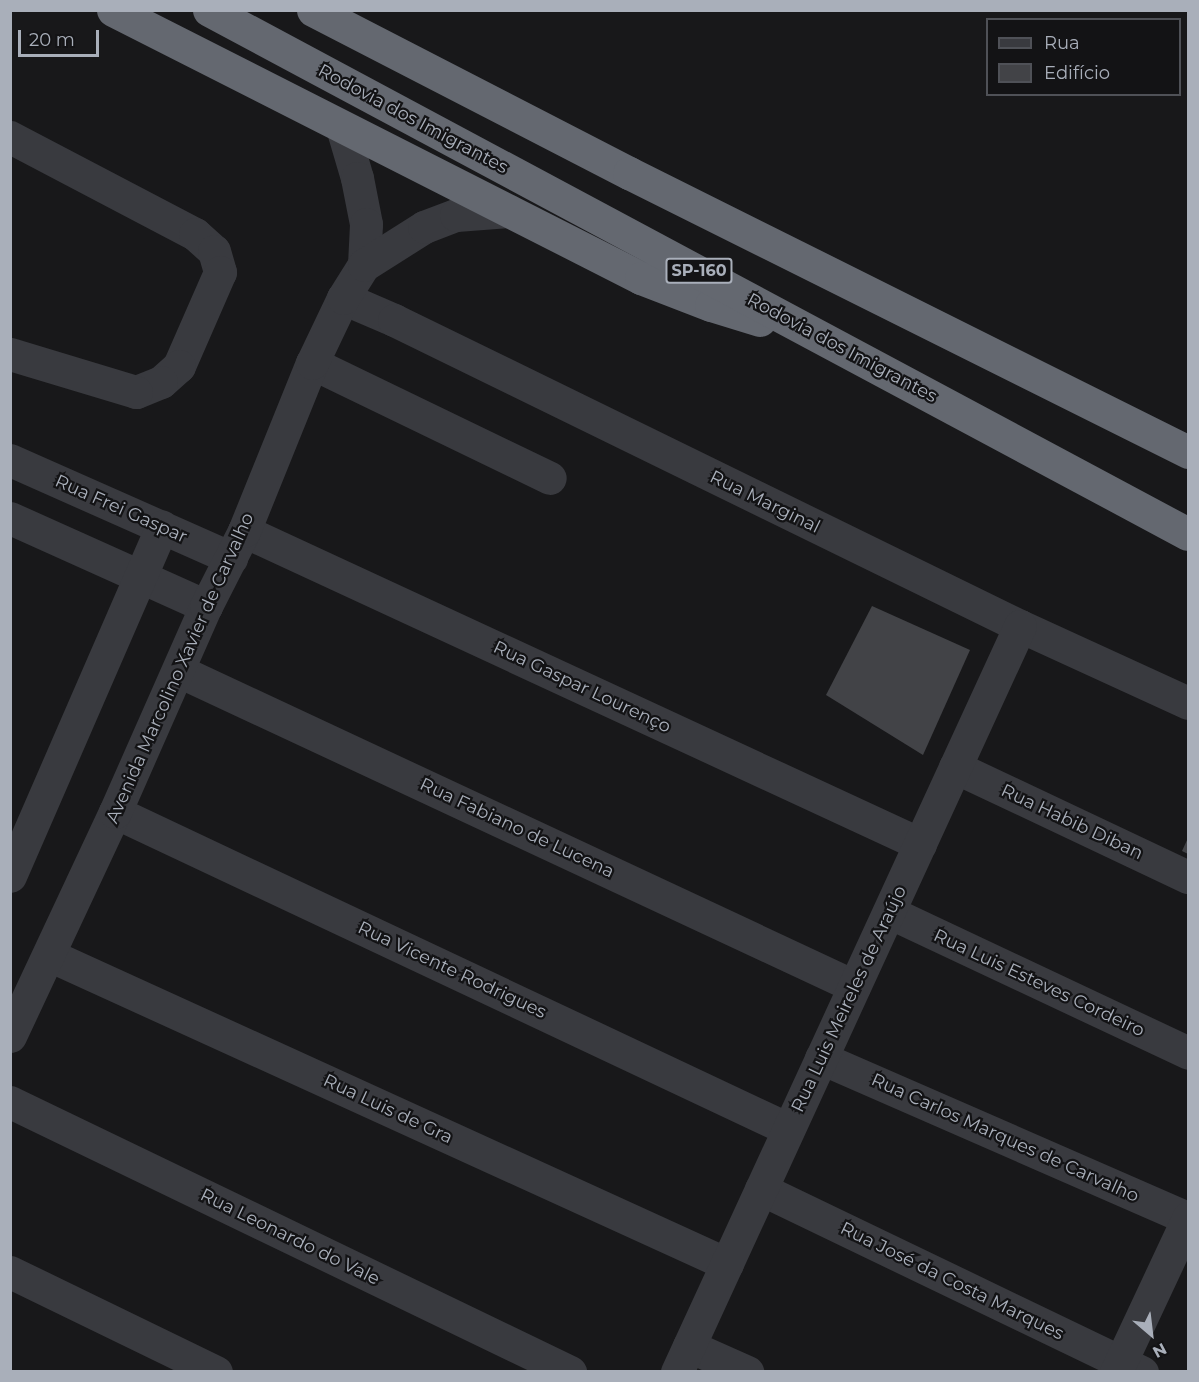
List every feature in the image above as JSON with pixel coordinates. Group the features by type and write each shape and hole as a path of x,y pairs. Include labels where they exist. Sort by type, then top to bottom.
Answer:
{"highway":[{"path":"113,10 641,278 711,305 832,342"},
{"name":"Rodovia dos Imigrantes","path":"209,10 1188,534"},
{"path":"313,10 629,173 1188,452"}],"street":[{"path":"342,127 357,178 366,224 364,265"},
{"path":"10,137 195,234 214,251 219,272 179,366 161,382 136,392 10,354"},
{"path":"364,265 424,227 456,215 509,211"},
{"name":"Avenida Marcolino Xavier de Carvalho","path":"10,1036 115,812 206,606 238,544 312,363 343,298 364,265"},
{"name":"Rua Marginal","path":"343,298 394,320 1020,626 1188,703"},
{"path":"312,363 550,478"},
{"name":"Rua Frei Gaspar","path":"10,460 162,527 238,544"},
{"path":"10,518 206,606"},
{"path":"10,876 162,527"},
{"name":"Rua Gaspar Lourenço","path":"238,544 920,844"},
{"name":"Rua Luis Meireles de Araújo","path":"683,1359 1020,626"},
{"name":"Rua Fabiano de Lucena","path":"179,671 854,986"},
{"name":"Rua Habib Diban","path":"956,767 1188,877"},
{"name":"Rua Vicente Rodrigues","path":"115,812 788,1129"},
{"name":"Rua Luis Esteves Cordeiro","path":"889,912 1188,1053"},
{"name":"Rua Luis de Gra","path":"48,955 727,1264"},
{"name":"Rua Carlos Marques de Carvalho","path":"821,1058 1188,1218"},
{"name":"Rua Leonardo do Vale","path":"10,1102 570,1371"},
{"name":"Rua José da Costa Marques","path":"761,1189 1126,1368"},
{"path":"1126,1368 1188,1218"},
{"path":"10,1272 216,1371"},
{"path":"683,1359 747,1371"}],"building":[{"path":"872,606 970,650 923,755 826,695"},
{"path":"1188,838 1188,854 1182,851"}]}
